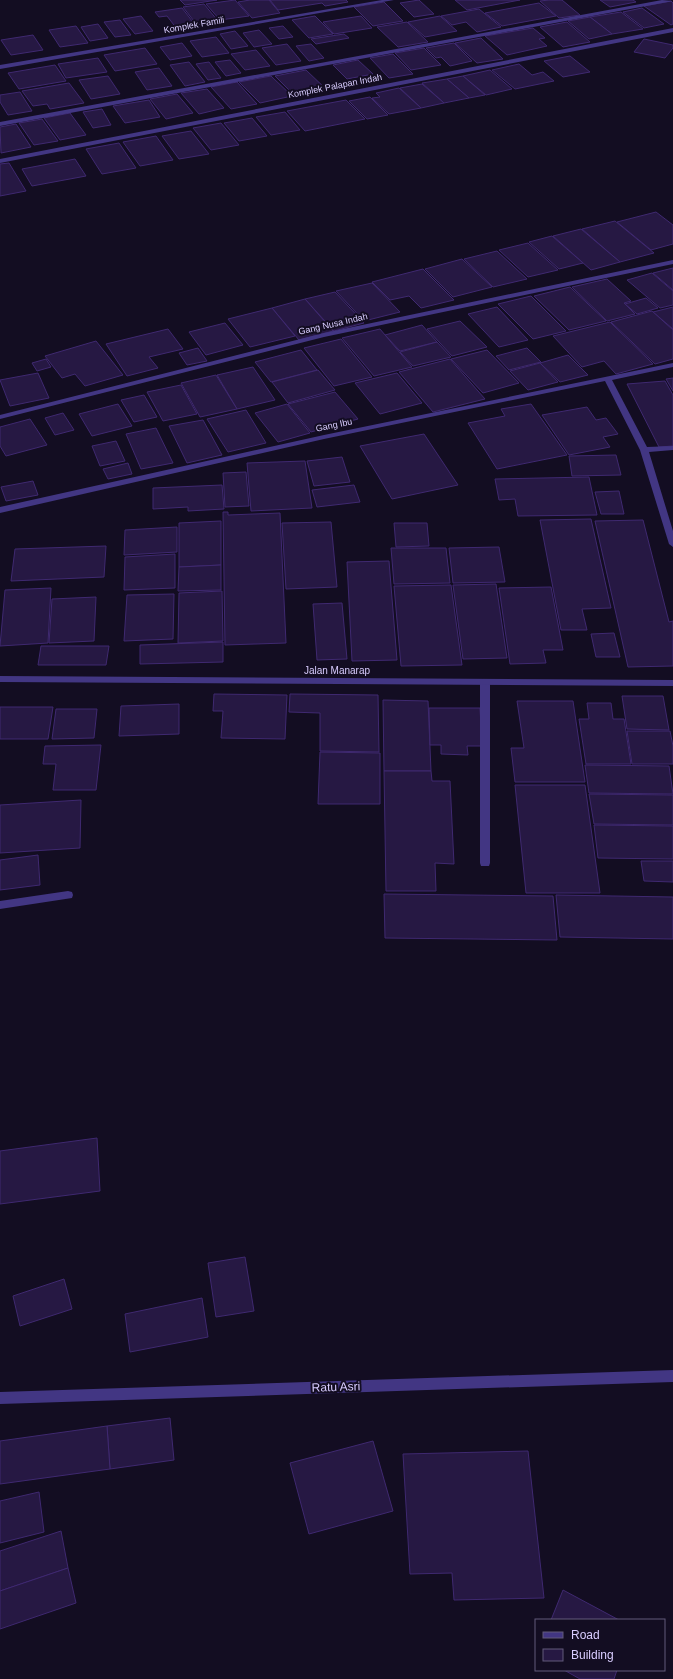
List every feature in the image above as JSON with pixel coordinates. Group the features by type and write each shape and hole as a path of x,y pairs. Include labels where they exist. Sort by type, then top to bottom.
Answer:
{"street":[{"name":"Komplek Famili","path":"0,67 391,0"},
{"path":"0,124 672,0"},
{"name":"Komplek Palapan Indah","path":"0,161 673,30"},
{"name":"Gang Nusa Indah","path":"0,417 324,335 673,262"},
{"name":"Gang Ibu","path":"0,510 324,437 673,365"},
{"path":"607,378 644,450 673,544"},
{"path":"644,450 673,448"},
{"name":"Jalan Manarap","path":"0,679 673,683"},
{"path":"485,682 485,863"},
{"path":"0,905 68,895"},
{"name":"Ratu Asri","path":"0,1398 673,1376"}],"building":[{"path":"180,0 217,0 185,5"},
{"path":"235,0 249,16 220,20 206,4"},
{"path":"250,0 269,0 280,13 252,18 238,2"},
{"path":"270,0 346,0 348,2 325,6 322,3 278,10"},
{"path":"419,0 434,14 414,17 400,3"},
{"path":"455,0 520,0 467,10"},
{"path":"562,0 580,15 559,18 540,1"},
{"path":"600,0 633,0 636,2 610,7"},
{"path":"671,1 673,3 673,24 671,25 644,6"},
{"path":"384,2 403,21 373,26 354,7"},
{"path":"539,3 556,16 502,26 485,13"},
{"path":"204,4 218,21 197,25 183,7"},
{"path":"182,8 196,26 177,29 167,16 159,17 155,12"},
{"path":"642,8 664,24 644,28 623,12"},
{"path":"479,9 501,27 477,32 466,22 452,25 441,16"},
{"path":"621,12 643,29 612,34 590,17"},
{"path":"141,16 153,31 135,34 123,19"},
{"path":"315,16 333,34 309,38 292,20"},
{"path":"361,16 372,28 334,34 323,22"},
{"path":"440,16 457,31 425,37 408,22"},
{"path":"590,17 612,34 589,39 568,21"},
{"path":"120,20 131,35 115,37 104,22"},
{"path":"407,22 428,42 398,47 377,27"},
{"path":"567,22 590,42 563,47 540,27"},
{"path":"98,24 108,38 90,41 81,27"},
{"path":"76,26 88,43 60,47 49,30"},
{"path":"283,26 293,37 279,39 269,28"},
{"path":"533,28 545,38 539,39 547,46 507,55 485,36"},
{"path":"259,30 272,44 254,47 243,33"},
{"path":"235,31 248,46 231,49 220,34"},
{"path":"344,34 349,38 316,44 311,39"},
{"path":"33,35 43,50 11,55 1,40"},
{"path":"216,37 229,53 202,57 190,41"},
{"path":"481,38 503,59 477,63 455,43"},
{"path":"644,39 673,45 673,48 665,58 634,52"},
{"path":"182,43 192,56 170,60 160,47"},
{"path":"454,43 472,61 450,66 441,57 436,58 426,48"},
{"path":"287,44 301,61 276,65 262,48"},
{"path":"311,44 324,58 309,61 296,46"},
{"path":"145,48 157,64 115,71 104,55"},
{"path":"424,48 441,65 411,70 395,53"},
{"path":"256,50 270,66 245,70 231,54"},
{"path":"393,54 413,74 389,78 370,58"},
{"path":"570,56 590,72 563,77 544,61"},
{"path":"98,58 107,72 66,78 58,64"},
{"path":"230,60 241,73 226,76 215,62"},
{"path":"358,60 373,74 347,79 333,65"},
{"path":"189,62 205,82 185,86 170,65"},
{"path":"209,62 221,78 208,80 196,64"},
{"path":"519,64 532,75 543,72 554,81 515,89 492,70"},
{"path":"55,65 66,81 19,89 8,73"},
{"path":"159,68 172,86 147,90 135,72"},
{"path":"306,70 328,91 296,97 275,76"},
{"path":"490,70 512,89 486,95 463,76"},
{"path":"108,76 120,94 91,99 79,80"},
{"path":"271,76 292,96 260,103 239,82"},
{"path":"463,76 485,95 469,98 447,79"},
{"path":"447,79 469,98 444,103 422,83"},
{"path":"237,82 257,104 231,109 211,87"},
{"path":"69,83 84,103 50,109 47,104 33,106 22,91"},
{"path":"422,84 444,103 421,108 400,88"},
{"path":"399,88 421,108 389,114 372,98 380,97 376,93"},
{"path":"207,89 224,108 199,114 181,93"},
{"path":"20,92 32,111 8,115 0,102 0,95"},
{"path":"177,94 193,113 166,119 150,99"},
{"path":"370,97 388,115 367,119 349,101"},
{"path":"149,100 160,117 125,123 113,106"},
{"path":"346,100 365,119 305,131 287,111"},
{"path":"102,109 111,125 93,128 83,112"},
{"path":"285,112 300,130 271,135 256,117"},
{"path":"70,113 86,135 60,140 44,118"},
{"path":"252,118 267,136 239,141 224,123"},
{"path":"42,119 58,141 34,145 19,123"},
{"path":"221,123 239,145 211,150 193,128"},
{"path":"16,124 31,147 1,153 0,127"},
{"path":"191,131 209,154 179,159 162,136"},
{"path":"156,136 173,160 140,166 123,142"},
{"path":"119,143 136,168 102,174 86,149"},
{"path":"75,159 86,176 32,186 22,169"},
{"path":"9,163 26,191 0,196 0,164"},
{"path":"656,212 673,225 673,244 651,250 617,222"},
{"path":"615,221 654,253 620,262 582,229"},
{"path":"581,229 620,262 591,270 553,236"},
{"path":"552,236 583,263 559,269 529,242"},
{"path":"528,243 558,270 528,277 499,250"},
{"path":"497,251 527,279 493,287 464,259"},
{"path":"462,259 492,287 453,297 425,269"},
{"path":"673,268 673,290 653,273"},
{"path":"423,269 454,300 421,308 409,296 390,300 372,282"},
{"path":"652,273 673,291 673,305 660,308 627,280"},
{"path":"607,279 631,301 624,303 635,314 607,321 572,287"},
{"path":"372,283 400,312 364,321 336,291"},
{"path":"570,287 606,321 569,330 534,296"},
{"path":"335,292 364,323 334,331 305,299"},
{"path":"531,296 566,331 533,339 498,304"},
{"path":"646,298 658,308 637,314 625,304"},
{"path":"305,299 333,331 299,340 272,308"},
{"path":"497,307 528,340 499,347 468,314"},
{"path":"673,307 673,329 653,312"},
{"path":"272,308 295,336 250,347 228,319"},
{"path":"652,311 673,330 673,359 655,364 611,322"},
{"path":"460,321 487,347 452,356 427,329"},
{"path":"610,322 653,364 616,374 604,361 582,367 553,336"},
{"path":"225,323 243,345 206,355 189,332"},
{"path":"422,325 437,342 400,351 385,335"},
{"path":"168,329 183,349 149,357 158,368 127,376 106,344"},
{"path":"380,329 412,367 374,376 342,338"},
{"path":"341,339 372,377 334,386 304,348"},
{"path":"96,341 123,375 85,386 75,374 62,378 45,356"},
{"path":"437,342 451,357 413,366 400,352"},
{"path":"198,348 207,361 187,365 179,353"},
{"path":"527,348 541,362 509,370 496,356"},
{"path":"301,350 317,370 271,382 255,362"},
{"path":"487,350 519,383 483,393 451,359"},
{"path":"568,355 588,375 560,382 540,363"},
{"path":"46,359 51,367 37,371 32,363"},
{"path":"450,359 485,399 433,412 399,372"},
{"path":"540,363 558,382 528,390 510,371"},
{"path":"253,367 275,400 237,409 217,375"},
{"path":"318,370 335,390 288,403 272,382"},
{"path":"38,373 49,398 10,406 0,380"},
{"path":"397,373 422,403 380,414 355,383"},
{"path":"216,375 237,409 200,417 181,383"},
{"path":"673,378 673,391 666,379"},
{"path":"665,381 673,395 673,446 659,447 627,384"},
{"path":"181,385 197,414 163,421 147,392"},
{"path":"335,392 358,419 311,432 288,404"},
{"path":"144,395 157,417 134,422 121,400"},
{"path":"118,404 132,426 92,436 79,414"},
{"path":"287,404 310,433 278,442 255,413"},
{"path":"531,404 567,455 497,469 468,423 505,416 501,409"},
{"path":"587,407 596,420 606,418 618,434 603,437 610,447 569,455 542,415"},
{"path":"246,410 266,443 228,452 207,419"},
{"path":"63,413 74,430 55,435 45,418"},
{"path":"30,419 47,445 6,456 0,446 0,427"},
{"path":"203,420 222,455 187,463 169,426"},
{"path":"156,428 173,463 141,469 126,434"},
{"path":"424,434 458,485 392,499 360,446"},
{"path":"116,441 125,461 100,466 92,446"},
{"path":"616,455 621,475 572,476 569,456"},
{"path":"342,457 350,482 314,486 307,461"},
{"path":"305,461 312,508 251,511 247,463"},
{"path":"128,463 132,474 108,479 103,469"},
{"path":"246,472 249,506 225,507 223,473"},
{"path":"589,477 597,515 518,516 515,499 499,500 495,479"},
{"path":"33,481 38,495 6,501 1,487"},
{"path":"222,485 224,509 188,511 188,507 153,509 153,488"},
{"path":"354,485 360,502 317,507 312,490"},
{"path":"619,491 624,514 601,514 595,492"},
{"path":"223,512 228,512 228,515 280,513 286,643 225,645"},
{"path":"591,519 611,608 582,609 587,630 561,630 540,520"},
{"path":"643,520 669,622 673,621 673,666 628,667 595,521"},
{"path":"221,521 221,565 179,567 179,523"},
{"path":"331,522 337,587 286,589 282,523"},
{"path":"394,523 427,523 429,546 396,547"},
{"path":"177,527 177,552 124,555 125,530"},
{"path":"106,546 104,577 11,581 15,549"},
{"path":"499,547 505,582 453,583 449,548"},
{"path":"391,548 446,548 450,583 394,584"},
{"path":"175,554 175,588 124,590 125,557"},
{"path":"389,561 397,660 352,661 347,562"},
{"path":"221,565 221,590 178,591 179,567"},
{"path":"496,584 507,658 463,659 453,585"},
{"path":"451,585 462,665 401,666 394,586"},
{"path":"551,587 563,650 543,650 546,663 510,664 499,588"},
{"path":"51,588 48,643 0,646 5,590"},
{"path":"222,591 223,641 178,643 179,593"},
{"path":"174,594 173,639 124,641 127,595"},
{"path":"96,597 94,641 49,643 52,599"},
{"path":"342,603 347,659 317,660 313,604"},
{"path":"614,633 620,657 596,657 591,634"},
{"path":"223,642 223,662 140,664 140,645"},
{"path":"41,646 109,646 106,665 38,665"},
{"path":"214,694 287,695 285,739 221,738 223,711 213,711"},
{"path":"290,694 378,695 379,752 320,751 320,713 289,712"},
{"path":"622,696 663,696 669,730 627,729"},
{"path":"383,700 428,701 431,771 384,771"},
{"path":"517,701 573,701 585,782 515,782 511,748 524,748"},
{"path":"587,703 611,703 613,719 624,719 631,764 586,764 579,719 589,719"},
{"path":"179,704 179,734 119,736 121,706"},
{"path":"0,707 53,707 48,739 0,739"},
{"path":"429,708 480,708 482,746 467,746 468,755 441,754 441,745 430,745"},
{"path":"56,709 97,709 94,738 52,739"},
{"path":"627,731 670,731 673,746 673,764 632,764"},
{"path":"101,745 96,790 53,790 56,764 43,764 45,746"},
{"path":"320,752 380,753 380,804 318,804"},
{"path":"585,765 669,766 673,794 589,793"},
{"path":"384,771 431,771 432,781 450,781 454,864 435,863 436,891 386,891"},
{"path":"515,785 585,785 600,893 526,893"},
{"path":"589,794 673,795 673,825 594,824"},
{"path":"81,800 80,848 0,853 0,805"},
{"path":"594,825 673,826 673,859 598,858"},
{"path":"38,855 40,885 0,890 0,860"},
{"path":"641,861 673,861 673,882 644,881"},
{"path":"384,894 553,896 557,940 385,938"},
{"path":"556,895 673,897 673,939 560,937"},
{"path":"97,1138 100,1191 0,1204 0,1151"},
{"path":"245,1257 254,1311 216,1317 208,1263"},
{"path":"64,1279 72,1309 20,1326 13,1296"},
{"path":"202,1298 208,1337 130,1352 125,1314"},
{"path":"170,1418 174,1460 110,1469 107,1426"},
{"path":"107,1426 110,1469 0,1484 0,1441"},
{"path":"373,1441 393,1511 309,1534 290,1463"},
{"path":"528,1451 544,1598 454,1600 452,1573 410,1574 403,1454"},
{"path":"39,1492 44,1532 0,1543 0,1501"},
{"path":"61,1531 68,1568 0,1591 0,1551"},
{"path":"68,1568 76,1603 0,1629 0,1591"},
{"path":"563,1590 617,1619 551,1619"},
{"path":"566,1671 617,1671 614,1679 580,1679"}]}
